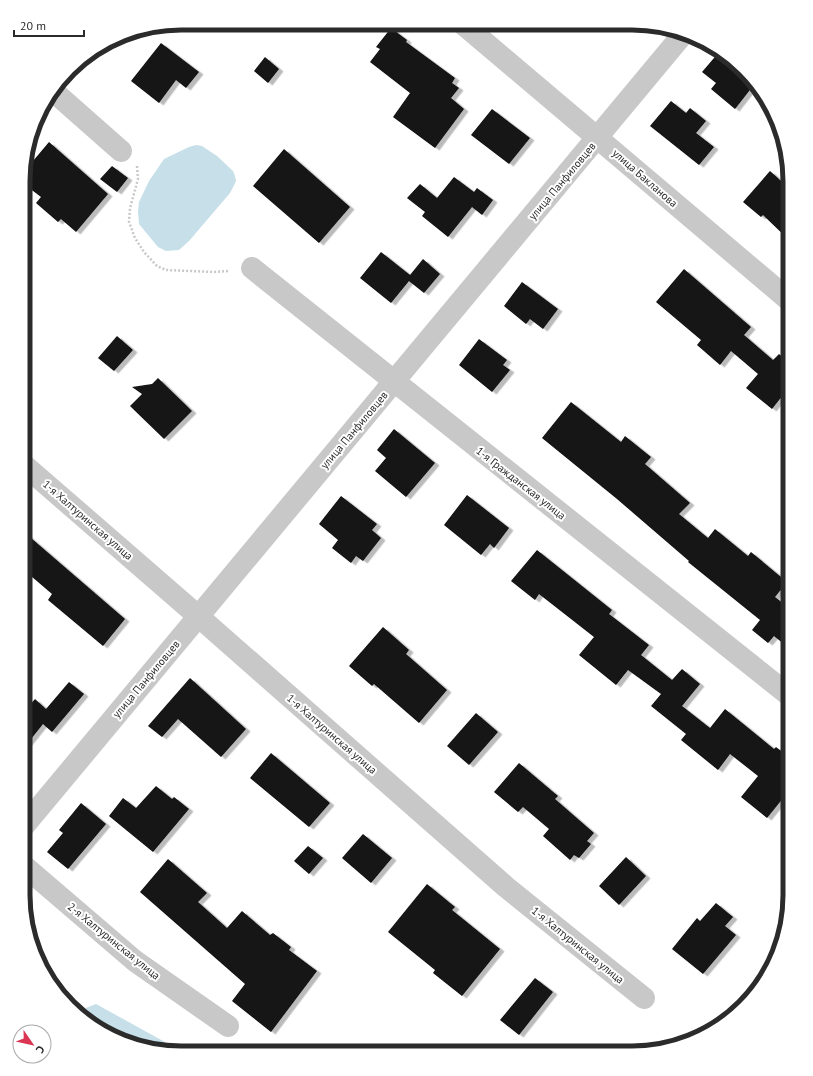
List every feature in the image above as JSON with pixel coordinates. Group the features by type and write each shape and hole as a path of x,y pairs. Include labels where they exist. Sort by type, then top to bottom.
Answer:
{"street":[{"name":"улица Бакланова","path":"471,30 783,295"},
{"name":"улица Панфиловцев","path":"30,819 680,38"},
{"path":"56,95 121,151"},
{"name":"1-я Гражданская улица","path":"252,268 783,690"},
{"name":"1-я Халтуринская улица","path":"30,469 506,887 644,998"},
{"name":"2-я Халтуринская улица","path":"30,871 135,961 228,1026"}],"path":[{"path":"121,151 137,166 138,179 130,208 129,222 135,238 144,252 157,266 166,270 214,272 252,268"}],"water":[{"path":"196,145 202,146 217,156 233,171 236,181 230,193 189,241 179,250 166,251 158,247 139,224 139,202 149,181 164,159"},
{"path":"96,1004 172,1046 142,1041 123,1035 97,1021 84,1012 86,1008"}],"building":[{"path":"389,30 394,30 407,40 406,42 455,78 452,83 459,88 451,98 464,109 435,148 393,117 410,93 370,62 380,49 376,47"},
{"path":"161,43 199,72 186,88 176,80 159,103 131,81"},
{"path":"716,55 732,67 751,88 735,109 711,89 716,83 702,72"},
{"path":"265,57 279,69 268,83 254,71"},
{"path":"671,101 686,113 690,108 706,121 696,133 714,147 699,165 650,126"},
{"path":"492,109 530,138 509,164 471,135"},
{"path":"49,142 108,194 76,232 61,219 58,222 36,203 41,197 30,189 31,160 33,161"},
{"path":"284,149 350,207 319,243 253,186"},
{"path":"112,166 128,178 117,192 100,179"},
{"path":"770,171 783,183 783,234 763,215 761,217 743,202"},
{"path":"454,177 474,192 477,188 493,200 482,215 472,207 448,237 422,216 425,212 407,198 420,184 437,198"},
{"path":"381,252 410,275 423,259 440,274 424,293 409,281 391,303 360,278"},
{"path":"684,269 751,327 744,335 773,360 779,354 783,357 783,395 772,409 746,388 758,374 731,351 720,365 697,345 701,340 656,302"},
{"path":"522,282 558,309 543,329 530,319 526,324 504,306"},
{"path":"117,336 133,350 114,371 98,358"},
{"path":"479,339 507,360 503,365 510,370 492,392 459,365"},
{"path":"158,378 192,411 164,439 130,406 142,394 132,387 152,384"},
{"path":"571,402 621,442 625,436 651,457 645,464 690,503 679,514 708,538 715,529 748,556 751,552 783,579 783,587 775,597 783,603 783,643 774,636 768,643 752,630 760,620 688,562 689,561 617,499 542,438"},
{"path":"394,429 435,463 406,497 375,471 386,458 377,450"},
{"path":"467,495 509,528 494,548 490,544 481,555 444,525"},
{"path":"341,496 377,524 372,530 381,538 363,561 356,556 351,563 332,548 338,540 319,524"},
{"path":"30,537 125,619 103,646 48,600 52,594 30,575"},
{"path":"537,550 612,610 609,614 649,645 641,655 672,680 682,669 700,684 682,706 710,728 725,709 774,749 776,747 783,752 783,793 781,795 783,798 767,818 741,797 758,776 730,754 718,770 681,740 686,734 651,706 661,694 628,670 616,685 579,655 594,637 539,594 535,600 511,581"},
{"path":"383,627 409,650 406,654 447,690 419,723 374,684 372,686 349,666"},
{"path":"190,678 246,729 221,757 178,719 162,737 148,726"},
{"path":"69,682 84,694 52,732 43,724 30,740 30,705 35,699 46,709"},
{"path":"476,713 498,732 469,765 447,746"},
{"path":"271,753 330,803 309,827 250,778"},
{"path":"519,763 558,796 555,799 594,833 587,841 591,844 579,858 574,855 570,860 543,836 549,829 523,807 518,812 494,792"},
{"path":"156,786 172,799 174,797 189,809 153,852 109,816 123,798 136,808"},
{"path":"81,803 106,824 68,869 47,852 63,833 59,830"},
{"path":"363,834 392,858 371,883 342,858"},
{"path":"308,846 323,858 309,874 294,861"},
{"path":"626,857 646,876 619,905 599,886"},
{"path":"168,859 207,893 198,902 227,928 242,911 270,935 273,933 291,947 289,950 317,971 271,1032 232,1001 245,984 140,892"},
{"path":"427,884 455,907 452,910 500,949 462,996 433,973 435,970 388,932"},
{"path":"716,903 733,917 725,926 736,935 703,974 672,949 697,918 700,921"},
{"path":"535,978 553,992 519,1035 500,1020"}]}
